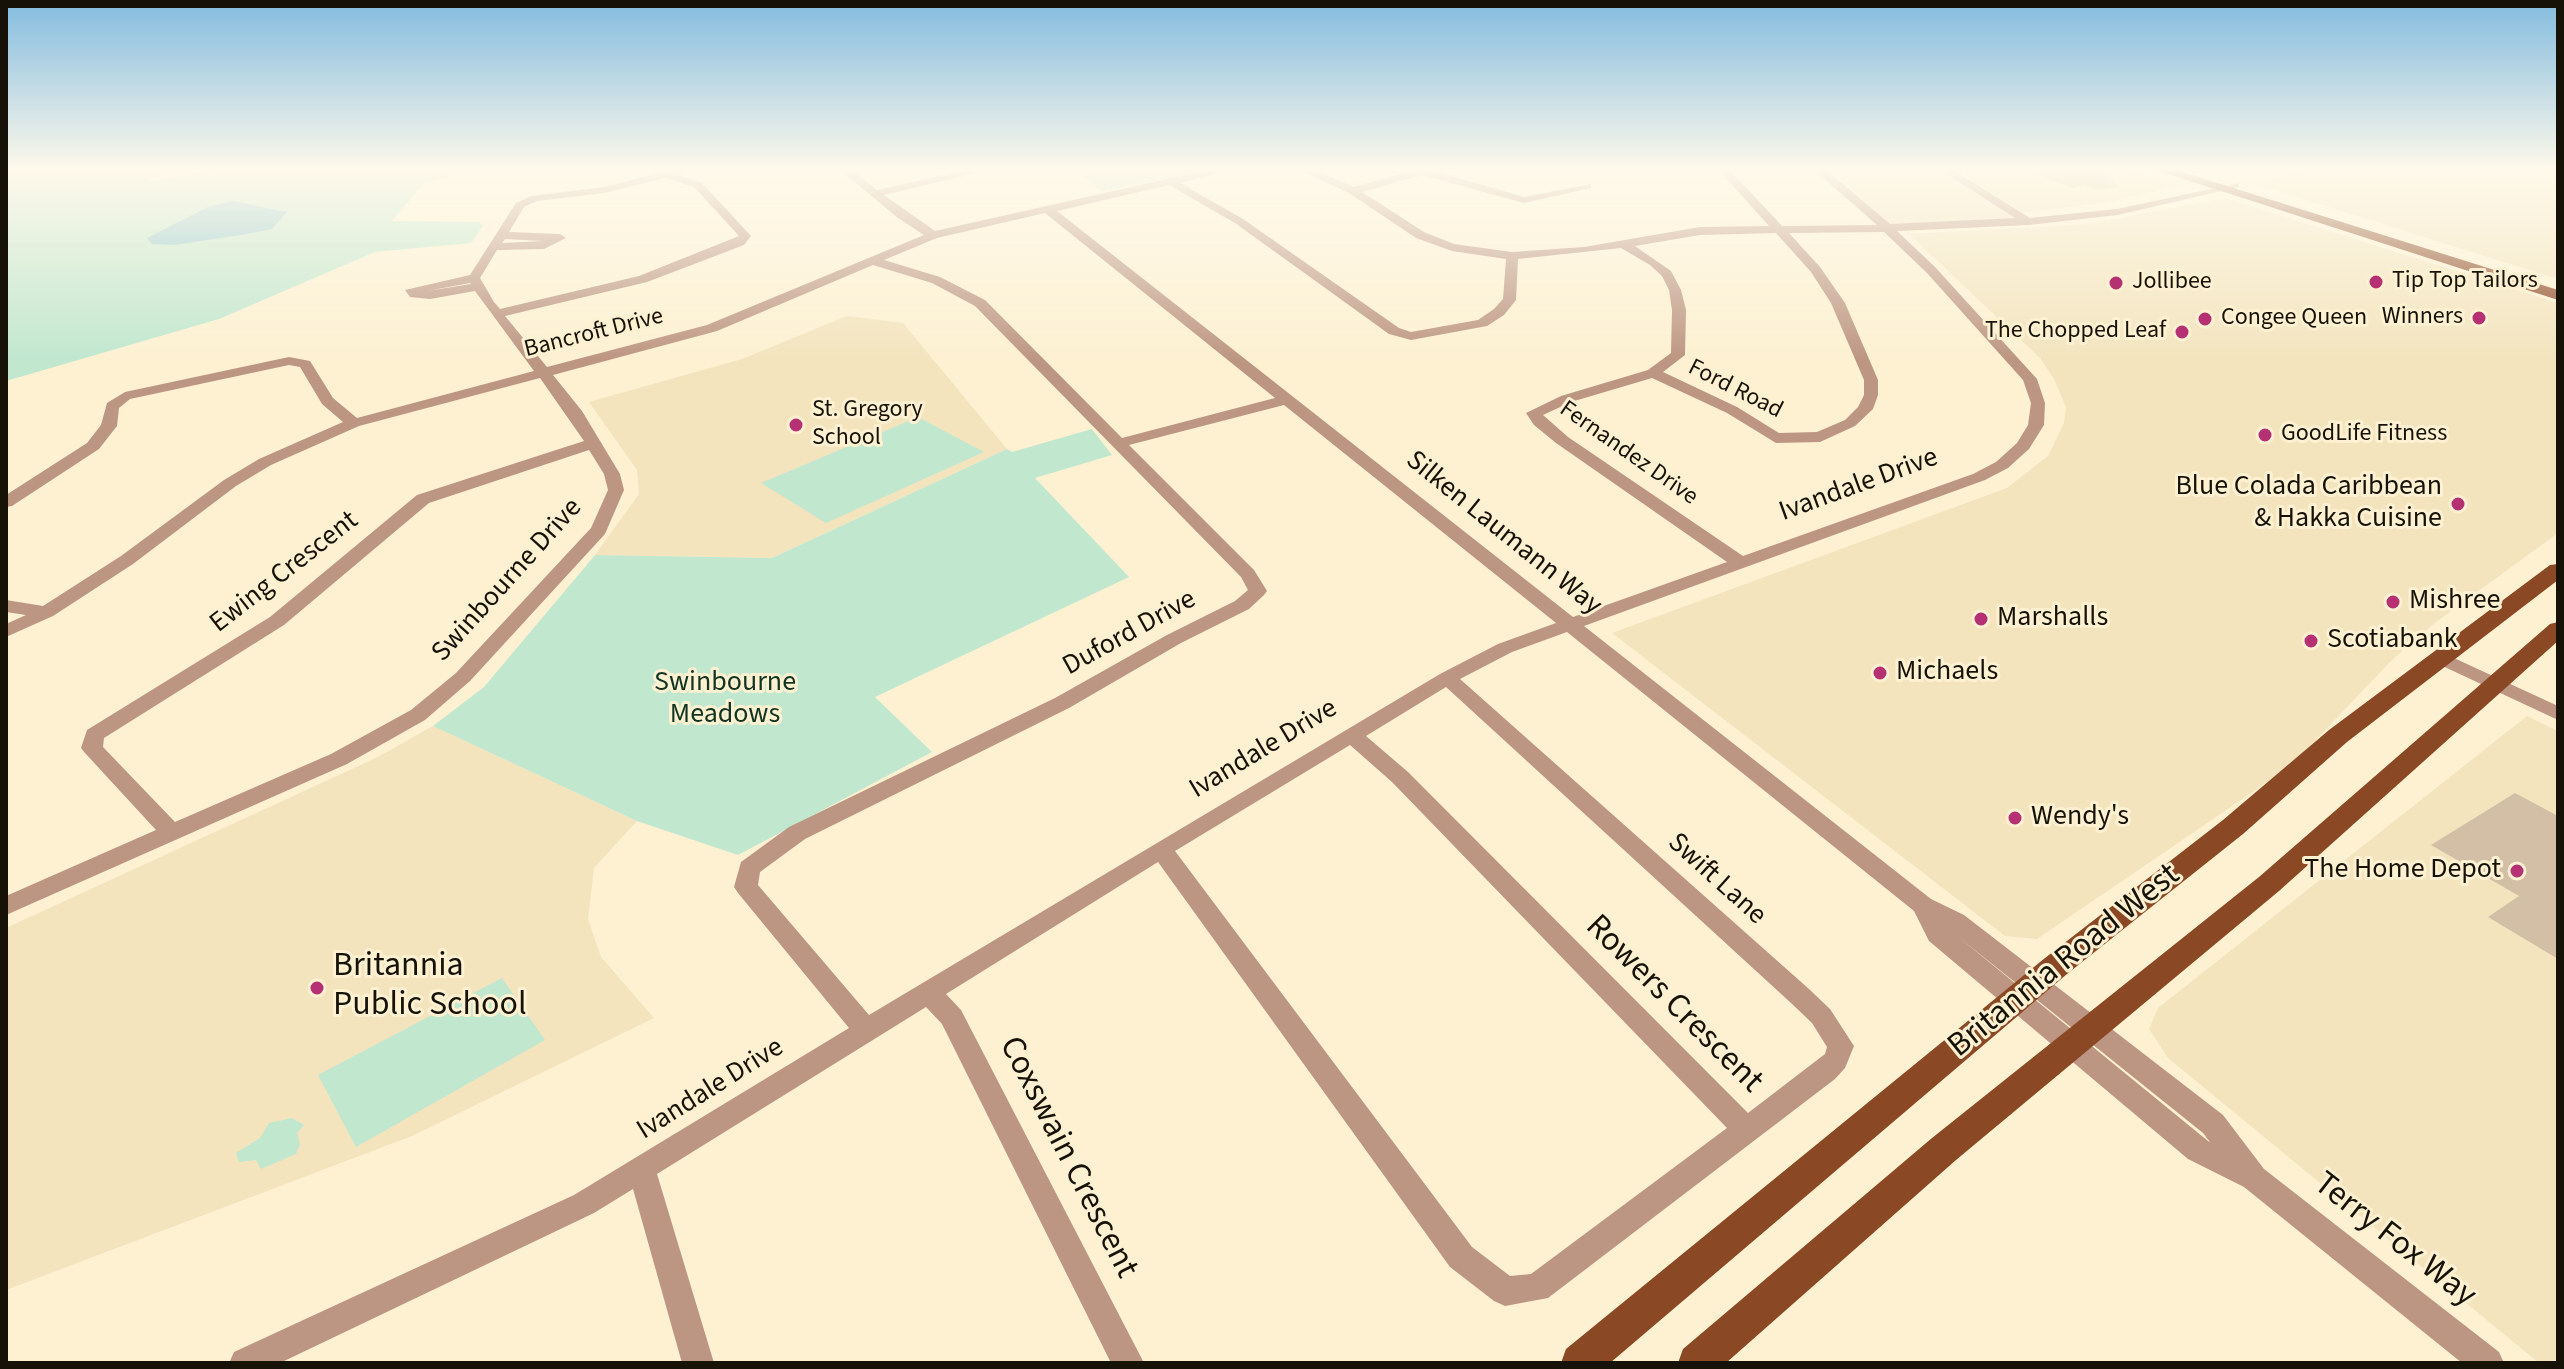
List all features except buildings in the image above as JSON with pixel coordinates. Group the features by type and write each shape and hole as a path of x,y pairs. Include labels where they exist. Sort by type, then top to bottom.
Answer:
{"main road":[{"path":"2365,232 2558,295"},
{"path":"2379,232 2558,285"},
{"name":"Britannia Road West","path":"1580,1363 2024,993 2233,827 2338,736 2558,570"},
{"path":"1697,1363 1944,1149 2269,884 2558,629"}],"street":[{"name":"Swinbourne Drive","path":"6,906 339,759 418,715 463,677 599,530 616,490 612,474 591,444 574,411 497,314 476,282 503,232"},
{"path":"497,314 643,279 740,242 745,236 741,232"},
{"path":"929,232 933,235"},
{"name":"Bancroft Drive","path":"6,631 46,612 127,560 230,483 265,462 354,423 712,328 870,260 946,232"},
{"name":"Silken Laumann Way","path":"1076,232 1289,399 1568,626 1923,905 1938,934 2082,1037"},
{"path":"1254,232 1394,331 1411,336 1482,323 1499,312 1509,300 1512,256"},
{"path":"1415,232 1452,247 1512,256 1547,256 1695,232"},
{"name":"Ford Road","path":"1653,373 1732,410 1776,438 1820,437 1850,423 1865,409 1871,380 1838,303 1816,270 1778,232"},
{"name":"Ivandale Drive","path":"245,1363 276,1356 584,1204 1161,849 1447,678 1505,648 1979,477 2011,457 2036,425 2036,392 2022,366 1890,232"},
{"path":"1623,244 1654,262 1667,274 1675,290 1679,310 1678,355 1653,373"},
{"name":"Duford Drive","path":"865,1029 746,887 749,868 797,833 1062,703 1174,639 1242,605 1258,591 1248,574 980,303 936,280 870,260"},
{"path":"6,502 93,446 109,426 112,406 125,396 137,393 289,361 305,364 327,401 354,423"},
{"name":"Fernandez Drive","path":"1653,373 1566,399 1534,413 1539,422 1562,440 1741,563"},
{"path":"1119,443 1289,399"},
{"name":"Ewing Crescent","path":"171,832 92,748 94,735 277,621 423,499 591,444"},
{"path":"6,606 46,612"},
{"path":"2441,658 2558,714"},
{"name":"Swift Lane","path":"1447,678 1800,996 1821,1016 1838,1039 1840,1053 1825,1071 1745,1128"},
{"name":"Rowers Crescent","path":"1161,849 1461,1257 1505,1291 1521,1292 1550,1281 1697,1170 1745,1128 1400,777 1352,735"},
{"name":"Coxswain Crescent","path":"929,994 952,1017 1128,1363"},
{"name":"Terry Fox Way","path":"2082,1037 2198,1150 2254,1178 2488,1363"},
{"path":"642,1171 698,1363"}],"shaded area":[{"path":"2332,232 2558,303 2558,533 2432,625 2390,662 2291,766 2037,939 2005,936 1612,633 2007,488 2048,456 2064,423 2066,407 2054,379 2040,358 1909,234"},
{"path":"2408,232 2558,232 2558,279"},
{"name":"St. Gregory School","path":"847,316 903,323 1007,449 772,558 595,555 639,494 637,470 589,402 742,359"},
{"path":"2527,716 2558,731 2558,1363 2539,1363 2168,1058 2149,1029 2158,1008"},
{"name":"Britannia Public School","path":"433,726 637,821 594,868 588,919 601,957 654,1018 412,1136 6,1290 6,928 378,757"}],"green space":[{"path":"6,232 479,232 471,243 375,252 219,319 6,381"},
{"path":"918,417 984,452 826,523 761,483"},
{"name":"Swinbourne Meadows","path":"1092,429 1112,455 1035,478 1129,577 875,697 932,752 738,855 637,821 433,726 484,687 595,555 772,558 1007,449 1012,452"},
{"path":"502,978 545,1040 356,1147 318,1075"},
{"path":"292,1118 304,1125 297,1133 300,1144 296,1154 261,1169 256,1160 239,1162 236,1153 260,1138 269,1123"}],"water":[{"path":"159,232 258,232 175,245 152,244 147,238"}],"place":[{"name":"Tip Top Tailors","path":"2376,282"},
{"name":"Jollibee","path":"2116,283"},
{"name":"Winners","path":"2479,318"},
{"name":"Congee Queen","path":"2205,319"},
{"name":"The Chopped Leaf","path":"2182,332"},
{"name":"St. Gregory School","path":"796,425"},
{"name":"GoodLife Fitness","path":"2265,435"},
{"name":"Blue Colada Caribbean & Hakka Cuisine","path":"2458,504"},
{"name":"Mishree","path":"2393,602"},
{"name":"Marshalls","path":"1981,619"},
{"name":"Scotiabank","path":"2311,641"},
{"name":"Michaels","path":"1880,673"},
{"name":"Wendy's","path":"2015,818"},
{"name":"The Home Depot","path":"2517,871"},
{"name":"Britannia Public School","path":"317,988"}]}
